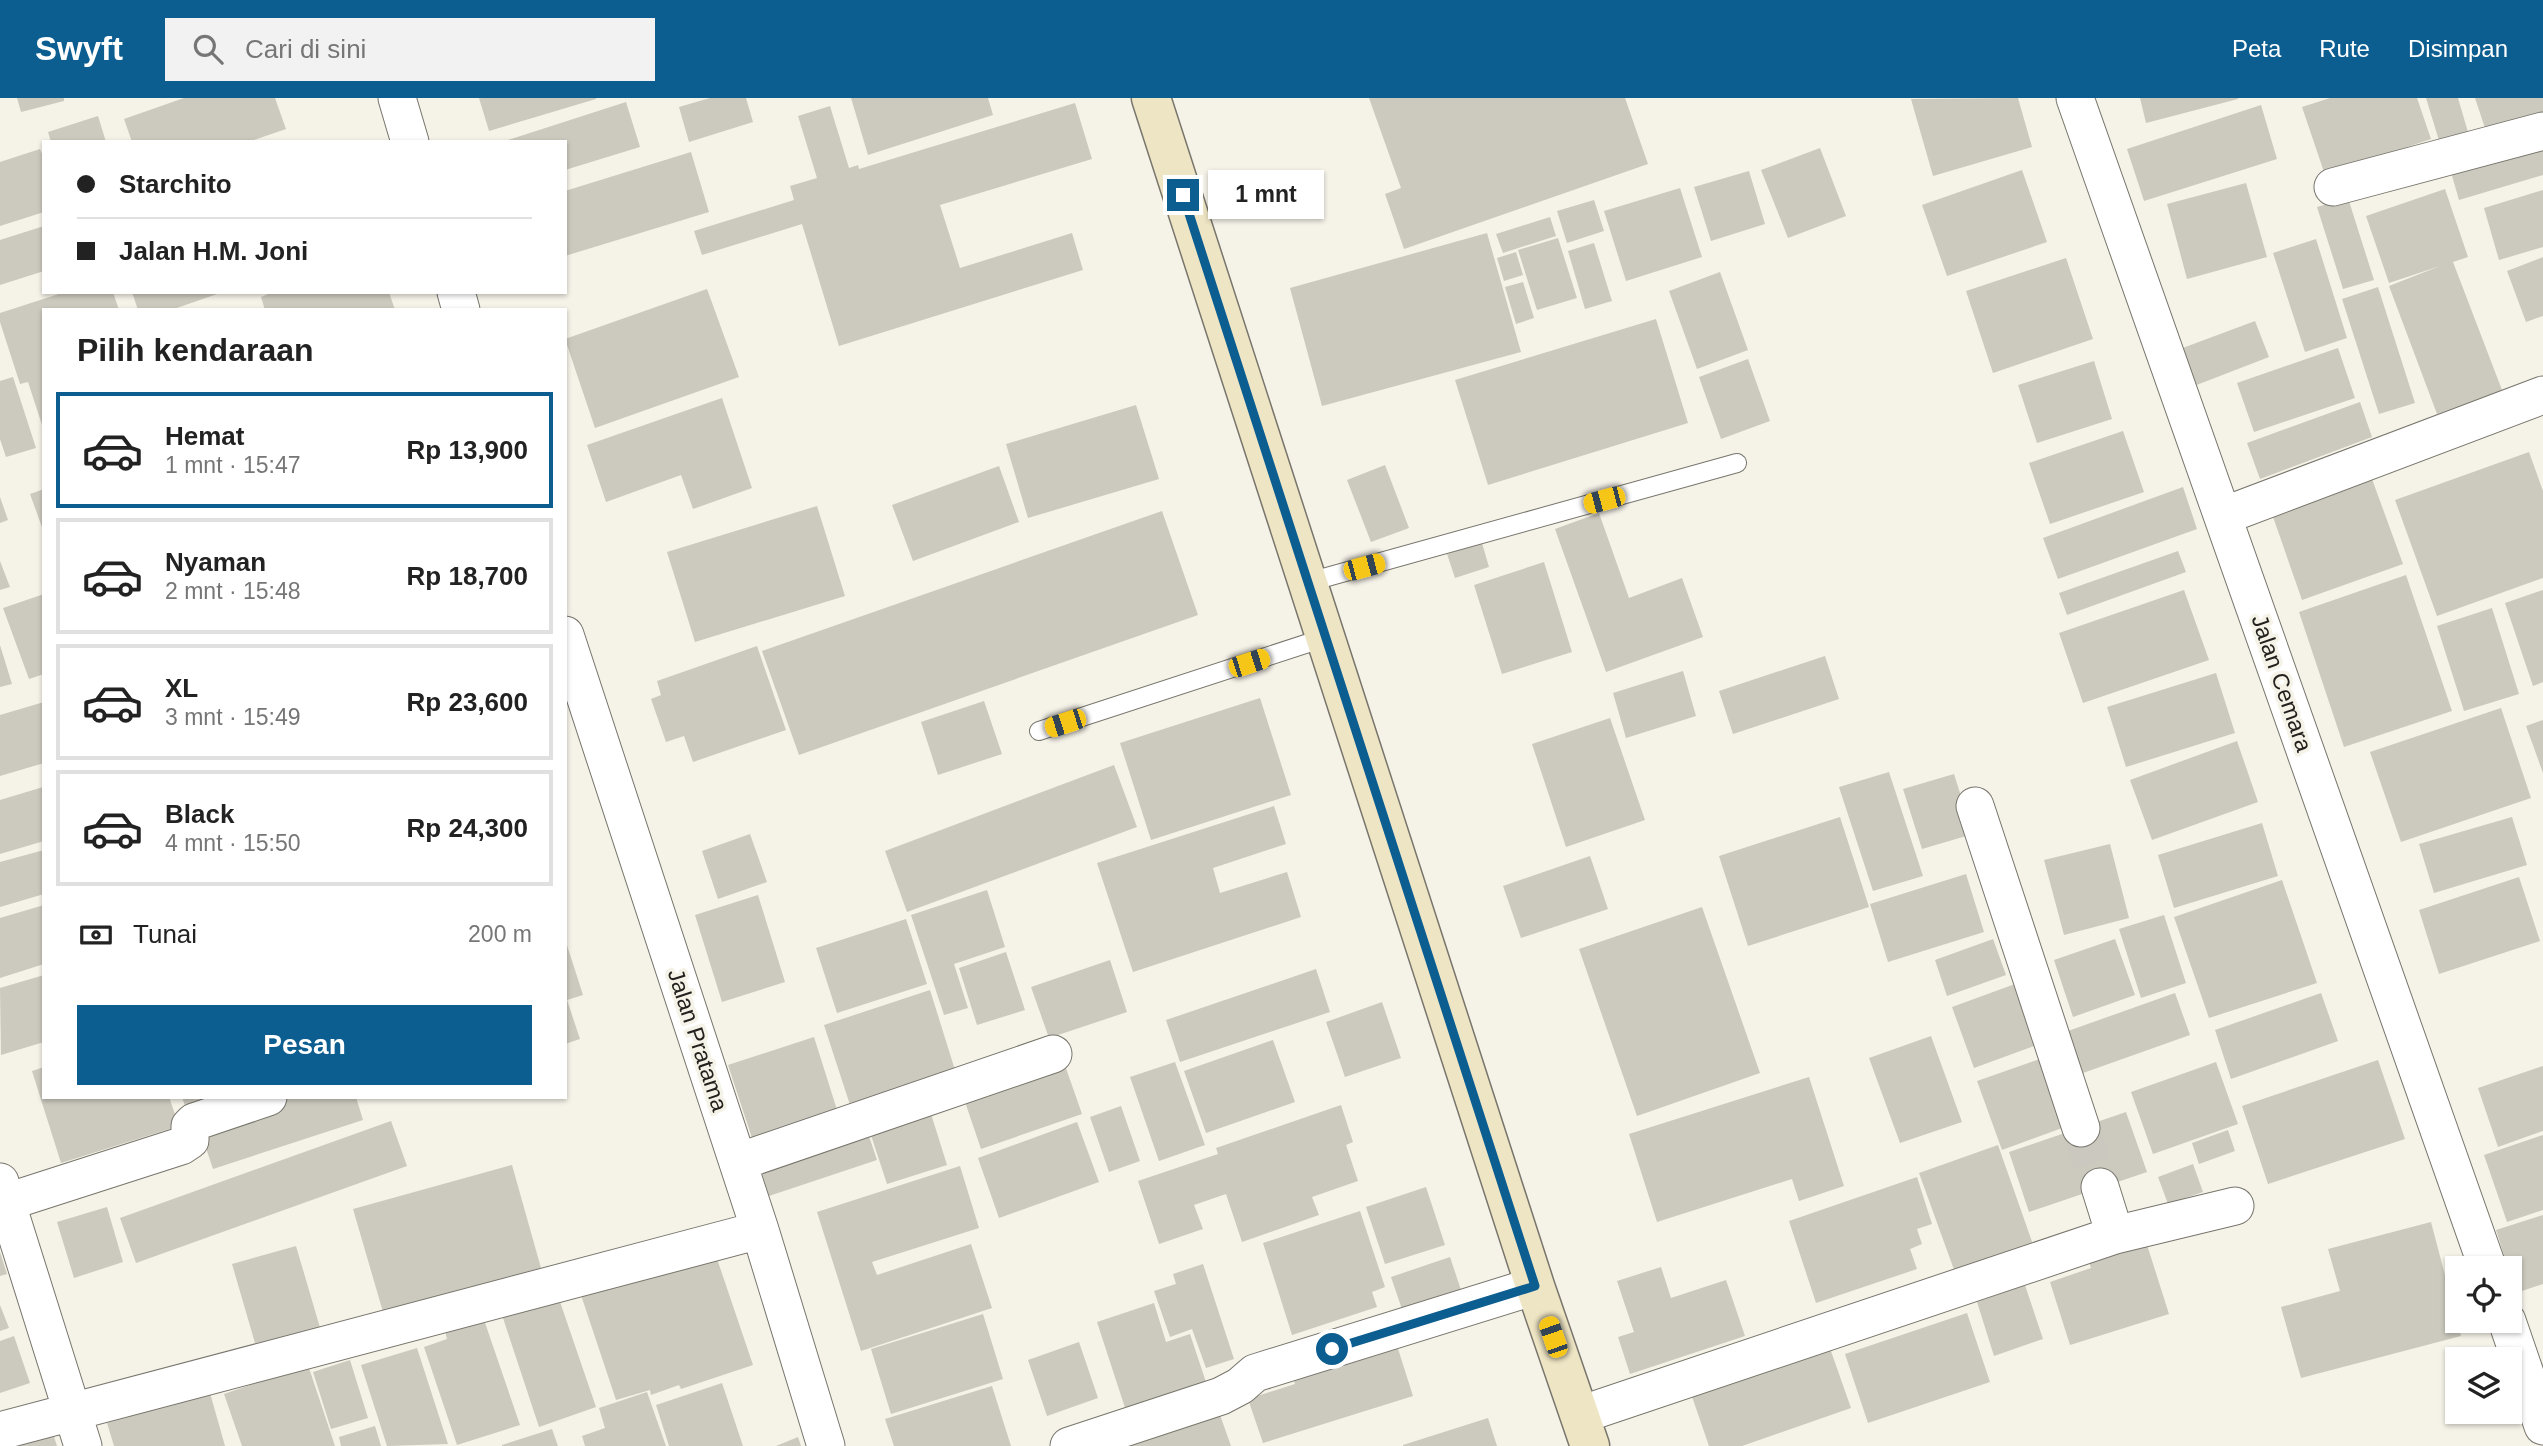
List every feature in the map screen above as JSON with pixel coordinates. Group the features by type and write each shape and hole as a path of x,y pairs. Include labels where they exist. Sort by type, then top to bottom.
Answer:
{"street":[{"path":"397,98 409,140"},
{"path":"1151,98 1535,1286 1585,1430 2115,1235 2235,1206"},
{"name":"Jalan Cemara","path":"2075,98 2483,1256"},
{"path":"2333,187 2543,131"},
{"path":"2223,516 2543,395"},
{"name":"Jalan Pratama","path":"567,641 760,1230 826,1446"},
{"path":"1975,806 2081,1128"},
{"path":"738,1163 1053,1054"},
{"path":"83,1446 74,1410 3,1192 181,1146 190,1140 190,1126 194,1122 262,1099"},
{"path":"2100,1187 2115,1235"},
{"path":"0,1431 760,1230"},
{"path":"1069,1446 1221,1396 1240,1386 1255,1373 1535,1286"},
{"path":"2511,1333 2543,1426"}],"lane":[{"path":"1309,582 1737,463"},
{"path":"1039,731 1327,637"}],"building":[{"path":"17,98 64,98 64,101 21,112"},
{"path":"184,98 275,98 286,129 254,140 131,140 124,119"},
{"path":"479,98 596,98 596,99 489,131"},
{"path":"710,98 746,98 753,122 689,142 679,107"},
{"path":"851,98 988,98 993,115 868,155"},
{"path":"1369,98 1625,98 1648,164 1404,249 1385,194 1401,188"},
{"path":"2018,98 2032,147 1933,176 1911,99"},
{"path":"2140,98 2238,98 2238,99 2146,123"},
{"path":"2330,98 2417,98 2431,139 2325,175 2302,107"},
{"path":"2426,98 2458,98 2470,139 2441,147"},
{"path":"2475,98 2543,98 2543,115 2487,134"},
{"path":"626,102 640,147 567,169 567,140 508,140"},
{"path":"1075,103 1092,159 940,205 960,268 1072,233 1083,270 839,346 802,224 702,255 694,231 794,200 790,186 817,178 798,116 830,106 849,168 858,165 859,169"},
{"path":"2261,105 2277,159 2144,201 2127,149"},
{"path":"98,116 105,140 50,140 48,132"},
{"path":"2543,135 2543,175 2459,200 2448,162"},
{"path":"1820,148 1846,216 1788,238 1761,170"},
{"path":"40,149 42,213 0,226 0,162"},
{"path":"691,152 709,212 567,255 567,190"},
{"path":"2022,170 2047,242 1947,276 1922,205"},
{"path":"1749,171 1765,224 1711,241 1694,187"},
{"path":"2246,183 2267,257 2187,279 2167,204"},
{"path":"1680,188 1702,257 1626,281 1604,211"},
{"path":"2445,189 2468,257 2453,262 2502,390 2437,414 2389,286 2440,266 2389,283 2366,216"},
{"path":"2543,190 2543,247 2499,260 2484,208"},
{"path":"2348,198 2374,280 2343,289 2317,207"},
{"path":"1594,200 1604,231 1567,243 1557,211"},
{"path":"1550,217 1556,236 1503,253 1496,234"},
{"path":"42,227 42,272 0,285 0,240"},
{"path":"1487,233 1521,352 1322,406 1290,288"},
{"path":"1558,238 1577,298 1537,310 1518,250"},
{"path":"2316,239 2347,338 2305,352 2273,253"},
{"path":"1594,243 1612,301 1585,309 1568,251"},
{"path":"1516,252 1523,275 1504,281 1497,258"},
{"path":"2543,257 2543,316 2526,322 2507,271"},
{"path":"2066,258 2093,339 1993,373 1966,291"},
{"path":"1720,272 1748,350 1697,369 1669,291"},
{"path":"1523,282 1534,318 1516,324 1505,287"},
{"path":"2378,287 2415,403 2379,414 2342,299"},
{"path":"707,289 739,377 595,428 567,338"},
{"path":"59,294 114,294 118,308 42,308 42,425 28,382 20,384 0,322 0,313"},
{"path":"133,294 217,294 177,308 137,308"},
{"path":"268,294 390,294 394,308 264,308 261,297"},
{"path":"1656,319 1688,423 1488,485 1455,380"},
{"path":"2255,321 2269,357 2194,386 2180,349"},
{"path":"2338,348 2355,398 2254,432 2237,383"},
{"path":"1748,359 1770,421 1721,439 1699,377"},
{"path":"2094,361 2112,419 2037,443 2018,385"},
{"path":"13,377 36,448 6,457 0,439 0,381"},
{"path":"722,398 752,488 693,509 681,475 606,502 587,445"},
{"path":"2360,402 2372,437 2260,479 2247,443"},
{"path":"1136,405 1159,479 1028,518 1006,444"},
{"path":"2123,431 2144,492 2050,524 2029,463"},
{"path":"2529,452 2543,491 2543,578 2437,616 2395,500"},
{"path":"1385,465 1409,528 1371,542 1347,480"},
{"path":"999,466 1019,522 913,561 892,505"},
{"path":"2372,479 2403,564 2302,600 2272,514"},
{"path":"2183,487 2197,529 2058,579 2043,538"},
{"path":"42,490 42,527 30,494"},
{"path":"0,497 8,520 0,523"},
{"path":"817,506 845,596 695,642 667,552"},
{"path":"1162,511 1198,615 799,755 762,651"},
{"path":"1599,513 1629,598 1682,578 1703,637 1606,672 1555,529"},
{"path":"1482,543 1489,567 1455,578 1447,554"},
{"path":"2178,551 2186,572 2067,615 2059,593"},
{"path":"0,561 10,587 0,590"},
{"path":"1544,562 1572,652 1502,674 1474,585"},
{"path":"2406,575 2452,711 2344,747 2299,612"},
{"path":"2184,590 2209,660 2083,703 2059,633"},
{"path":"2543,590 2543,682 2533,686 2505,603"},
{"path":"42,595 42,675 29,679 3,608"},
{"path":"2492,608 2519,694 2464,711 2437,626"},
{"path":"0,645 12,684 0,687"},
{"path":"757,646 786,730 693,762 684,736 666,742 651,699 661,695 657,681"},
{"path":"1825,656 1839,699 1733,734 1719,691"},
{"path":"1683,671 1696,716 1626,738 1613,693"},
{"path":"2216,673 2235,733 2126,767 2107,707"},
{"path":"1260,698 1291,795 1151,840 1120,743"},
{"path":"984,701 1002,754 938,775 921,722"},
{"path":"42,703 42,764 0,776 0,715"},
{"path":"2501,708 2531,798 2401,842 2370,752"},
{"path":"1610,718 1645,820 1566,847 1532,744"},
{"path":"2543,720 2543,773 2526,726"},
{"path":"2237,741 2258,802 2152,840 2130,780"},
{"path":"1114,765 1137,827 907,912 885,851"},
{"path":"1889,772 1923,876 1873,891 1839,787"},
{"path":"1954,774 1973,834 1922,849 1903,789"},
{"path":"42,787 42,842 0,854 0,800"},
{"path":"1274,806 1286,844 1213,868 1220,893 1287,872 1301,917 1133,972 1097,863"},
{"path":"1840,817 1869,907 1748,946 1719,856"},
{"path":"2512,817 2527,865 2434,893 2419,844"},
{"path":"2262,823 2278,876 2174,908 2158,855"},
{"path":"750,834 767,882 718,899 702,851"},
{"path":"2110,844 2129,918 2064,935 2044,860"},
{"path":"42,851 42,895 0,907 0,862"},
{"path":"1590,856 1608,909 1521,938 1503,886"},
{"path":"1966,874 1984,932 1888,962 1870,904"},
{"path":"2519,877 2540,941 2439,974 2419,910"},
{"path":"2282,880 2317,983 2209,1018 2174,917"},
{"path":"987,890 1005,947 954,964 968,1008 944,1015 911,915"},
{"path":"758,895 785,982 722,1002 695,915"},
{"path":"42,906 42,965 0,978 0,918"},
{"path":"1702,907 1760,1073 1637,1116 1579,949"},
{"path":"2164,915 2186,983 2141,998 2119,929"},
{"path":"906,919 927,984 837,1013 816,948"},
{"path":"1993,939 2006,975 1947,996 1935,960"},
{"path":"2115,939 2135,995 2073,1017 2054,960"},
{"path":"567,945 583,995 567,1000"},
{"path":"1006,952 1025,1010 977,1025 959,968"},
{"path":"1110,960 1127,1012 1049,1038 1031,987"},
{"path":"1316,969 1330,1012 1180,1062 1166,1020"},
{"path":"42,976 42,1043 1,1055 0,988"},
{"path":"2015,984 2037,1045 1974,1068 1952,1007"},
{"path":"930,990 955,1070 850,1105 824,1025"},
{"path":"2175,993 2190,1035 2083,1073 2068,1031"},
{"path":"2321,993 2338,1041 2231,1079 2215,1030"},
{"path":"567,1000 580,1039 567,1043"},
{"path":"1382,1002 1401,1058 1345,1077 1326,1022"},
{"path":"1931,1036 1962,1122 1900,1143 1869,1058"},
{"path":"814,1037 838,1113 753,1141 728,1065"},
{"path":"1273,1040 1295,1102 1206,1133 1184,1071"},
{"path":"1061,1054 1082,1114 981,1149 961,1090"},
{"path":"2048,1056 2073,1124 2002,1150 1977,1081"},
{"path":"2378,1060 2405,1139 2268,1184 2242,1106"},
{"path":"1175,1062 1205,1145 1159,1161 1130,1077"},
{"path":"2216,1062 2238,1124 2153,1154 2131,1092"},
{"path":"2543,1066 2543,1131 2498,1147 2478,1088"},
{"path":"42,1068 42,1099 170,1099 179,1126 61,1163 32,1071"},
{"path":"1809,1077 1844,1186 1799,1201 1792,1179 1657,1222 1629,1134"},
{"path":"183,1099 235,1099 188,1115"},
{"path":"286,1099 357,1099 363,1120 213,1169 199,1127"},
{"path":"927,1101 947,1165 887,1184 866,1120"},
{"path":"1341,1105 1353,1142 1346,1145 1358,1181 1312,1197 1319,1215 1242,1242 1226,1194 1194,1205 1203,1229 1159,1244 1138,1181 1218,1154 1216,1148"},
{"path":"1121,1106 1140,1161 1109,1172 1090,1117"},
{"path":"2126,1112 2147,1172 2029,1212 2009,1152"},
{"path":"391,1121 407,1166 136,1263 120,1218"},
{"path":"1077,1122 1099,1182 999,1218 978,1158"},
{"path":"865,1124 877,1160 769,1196 758,1160"},
{"path":"2228,1130 2235,1151 2199,1164 2192,1143"},
{"path":"2543,1135 2543,1210 2507,1222 2484,1155"},
{"path":"1998,1145 2035,1250 1957,1278 1919,1173"},
{"path":"2193,1164 2203,1192 2168,1204 2158,1177"},
{"path":"512,1165 541,1268 383,1312 353,1209"},
{"path":"960,1166 979,1228 872,1262 877,1275 971,1244 992,1308 861,1351 817,1212"},
{"path":"1917,1177 1932,1224 1917,1229 1922,1244 1910,1249 1917,1269 1816,1303 1789,1221"},
{"path":"1426,1187 1445,1245 1385,1264 1366,1207"},
{"path":"107,1207 123,1262 74,1278 57,1222"},
{"path":"1360,1211 1385,1287 1372,1292 1377,1307 1292,1335 1263,1243"},
{"path":"2543,1215 2543,1284 2522,1291 2522,1256 2504,1256 2496,1230"},
{"path":"2431,1222 2445,1275 2445,1333 2460,1333 2461,1336 2301,1378 2281,1307 2340,1291 2328,1249"},
{"path":"2142,1229 2169,1314 2070,1345 2050,1282 2091,1268 2084,1247"},
{"path":"712,1244 753,1365 681,1389 679,1385 651,1395 650,1390 616,1400 579,1289"},
{"path":"296,1246 321,1331 257,1350 232,1264"},
{"path":"0,1252 7,1274 0,1276"},
{"path":"1450,1257 1465,1302 1406,1321 1391,1277"},
{"path":"1203,1264 1234,1359 1206,1368 1192,1329 1170,1337 1154,1291 1176,1284 1173,1274"},
{"path":"1661,1267 1671,1298 1726,1280 1745,1336 1630,1374 1618,1337 1634,1332 1617,1281"},
{"path":"2025,1285 2043,1339 1994,1356 1977,1302"},
{"path":"557,1293 596,1407 539,1427 501,1312"},
{"path":"1154,1303 1166,1342 1190,1334 1208,1388 1127,1414 1097,1322"},
{"path":"0,1305 9,1328 0,1331"},
{"path":"1967,1313 1990,1382 1868,1423 1845,1354"},
{"path":"482,1314 520,1425 457,1445 424,1347 447,1339 444,1327"},
{"path":"983,1314 1003,1379 891,1414 871,1349"},
{"path":"1393,1333 1413,1396 1263,1443 1248,1399 1295,1384 1289,1366"},
{"path":"14,1336 30,1383 0,1393 0,1341"},
{"path":"1826,1337 1851,1408 1742,1446 1709,1446 1688,1385"},
{"path":"1079,1342 1098,1398 1047,1416 1028,1360"},
{"path":"417,1348 448,1444 387,1446 361,1365"},
{"path":"350,1360 368,1418 331,1429 313,1372"},
{"path":"308,1365 335,1446 242,1446 224,1394"},
{"path":"722,1383 743,1446 669,1446 656,1405"},
{"path":"992,1386 1011,1446 894,1446 885,1419"},
{"path":"647,1392 666,1446 585,1446 582,1436 605,1428 599,1408"},
{"path":"210,1393 225,1446 114,1446 107,1423"},
{"path":"1214,1398 1231,1446 1079,1446"},
{"path":"1488,1418 1497,1446 1403,1446 1403,1445"},
{"path":"50,1424 57,1446 0,1446"},
{"path":"375,1426 381,1446 341,1446 339,1437"},
{"path":"552,1429 558,1446 502,1446 502,1445"},
{"path":"798,1437 801,1446 776,1446"}],"tunnel":[{"path":"2081,1128 2100,1187"}],"route":[{"path":"1183,195 1535,1286 1332,1349"}]}
